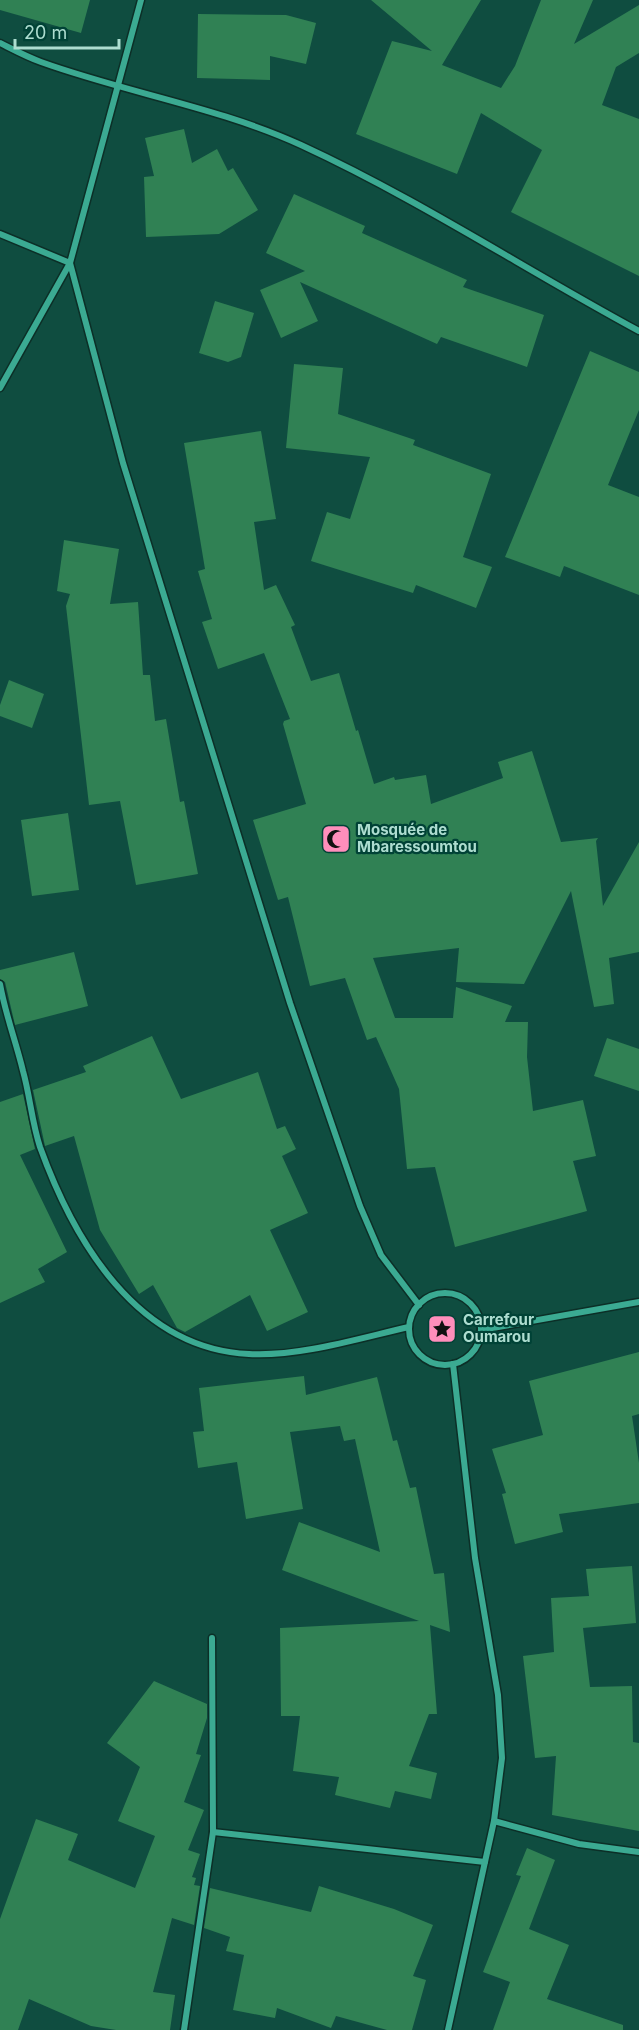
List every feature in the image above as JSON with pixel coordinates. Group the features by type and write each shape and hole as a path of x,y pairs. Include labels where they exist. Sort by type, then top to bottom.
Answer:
{"street":[{"path":"0,388 70,263 141,0"},
{"path":"0,43 39,62 118,87 224,115 300,145 447,220 639,331"},
{"path":"0,234 70,263"},
{"path":"70,263 123,463 290,1003 360,1206 381,1255 419,1305"},
{"path":"0,984 30,1096 39,1145 77,1229 127,1299 159,1325 199,1346 248,1354 280,1353 324,1346 409,1327"},
{"path":"440,1294 453,1294 464,1299 473,1307 479,1318 481,1330 479,1341 473,1352 464,1360 441,1365 421,1356 414,1348 409,1327 412,1314 419,1305 428,1298 440,1294"},
{"path":"481,1330 639,1302"},
{"path":"448,2030 494,1821 502,1758 498,1695 476,1558 453,1364"},
{"path":"184,2030 213,1832 212,1638"},
{"path":"494,1821 579,1844 639,1852"},
{"path":"213,1832 485,1862"}],"building":[{"path":"0,0 90,0 81,33 0,10"},
{"path":"371,0 481,0 442,65 501,88 515,66 541,0 593,0 574,44 639,5 639,53 616,67 602,105 639,119 639,276 511,212 542,150 481,113 457,174 356,134 392,41 432,51"},
{"path":"198,14 286,15 316,23 306,64 270,56 270,80 197,78"},
{"path":"184,129 192,163 217,149 228,171 233,168 258,210 219,234 146,237 144,177 154,176 145,138"},
{"path":"294,194 365,226 362,233 467,280 463,287 544,315 527,367 441,337 437,344 300,282 318,321 281,338 260,290 305,271 266,253"},
{"path":"215,301 254,313 241,357 228,362 199,353"},
{"path":"590,351 639,372 639,410 608,485 639,497 639,595 564,566 560,577 505,557"},
{"path":"294,364 343,368 338,414 415,440 413,445 491,474 463,557 492,567 476,608 416,585 413,593 311,561 327,512 350,519 370,457 286,448"},
{"path":"261,431 276,519 254,522 264,590 276,585 295,625 291,627 311,681 339,673 374,784 394,777 395,780 426,775 431,804 503,778 498,762 532,751 561,842 598,838 596,841 603,906 639,842 639,952 609,958 614,1004 594,1007 571,891 524,984 456,982 459,948 373,958 395,1018 453,1018 456,987 512,1006 505,1022 528,1022 527,1057 533,1111 583,1100 596,1156 573,1161 587,1211 455,1247 435,1167 407,1169 399,1089 376,1037 367,1040 345,978 310,986 288,897 278,900 253,820 306,804 283,724 284,721 290,719 264,653 218,669 202,622 212,619 198,571 205,569 184,443"},
{"path":"64,540 119,549 110,604 138,602 143,675 150,675 155,721 166,719 180,802 184,801 198,874 136,885 120,801 89,805 66,606 70,594 57,591"},
{"path":"9,680 44,694 32,728 0,716 0,705"},
{"path":"68,813 79,890 32,896 21,820"},
{"path":"74,952 88,1006 15,1025 5,982 0,979 0,970"},
{"path":"152,1036 181,1099 258,1072 277,1129 285,1126 296,1149 282,1156 308,1213 270,1230 308,1312 267,1331 250,1295 185,1332 177,1328 153,1285 139,1294 100,1230 74,1136 45,1146 33,1090 86,1072 83,1066"},
{"path":"607,1038 639,1049 639,1091 594,1076"},
{"path":"23,1094 35,1149 20,1155 67,1252 38,1269 45,1282 0,1303 0,1102"},
{"path":"639,1352 639,1414 632,1416 639,1463 639,1503 559,1514 563,1532 515,1544 502,1494 506,1493 492,1449 543,1435 529,1381"},
{"path":"304,1376 306,1395 377,1377 393,1441 397,1440 410,1488 416,1487 434,1574 444,1573 450,1632 430,1625 437,1714 429,1714 409,1766 437,1773 431,1799 395,1791 390,1808 335,1795 339,1777 293,1771 300,1716 281,1716 280,1628 419,1621 282,1570 299,1522 380,1552 355,1439 344,1441 340,1426 290,1432 303,1509 246,1519 237,1462 198,1468 193,1432 204,1431 199,1388"},
{"path":"632,1566 636,1623 583,1628 590,1687 632,1686 633,1742 639,1743 639,1831 552,1815 556,1756 535,1758 523,1656 554,1652 551,1598 589,1596 586,1569"},
{"path":"154,1681 207,1704 207,1718 196,1754 201,1755 184,1802 204,1810 188,1850 200,1854 192,1877 196,1878 194,1885 200,1886 194,1925 172,1918 153,1992 175,1995 170,2030 116,2030 91,2026 29,1999 18,2030 0,2030 0,1919 36,1819 78,1834 68,1860 135,1888 155,1836 118,1821 140,1767 107,1743"},
{"path":"527,1848 555,1860 529,1929 569,1945 547,1999 623,2025 623,2030 493,2030 510,1982 483,1972 521,1876 516,1875"},
{"path":"319,1886 394,1909 433,1925 413,1976 426,1980 412,2030 387,2030 336,2016 331,2028 277,2008 275,2018 233,2010 244,1955 226,1951 230,1937 204,1928 210,1888 311,1912"}],"place":[{"name":"Mosquée de Mbaressoumtou","path":"336,839"},
{"name":"Carrefour Oumarou","path":"442,1329"}]}
